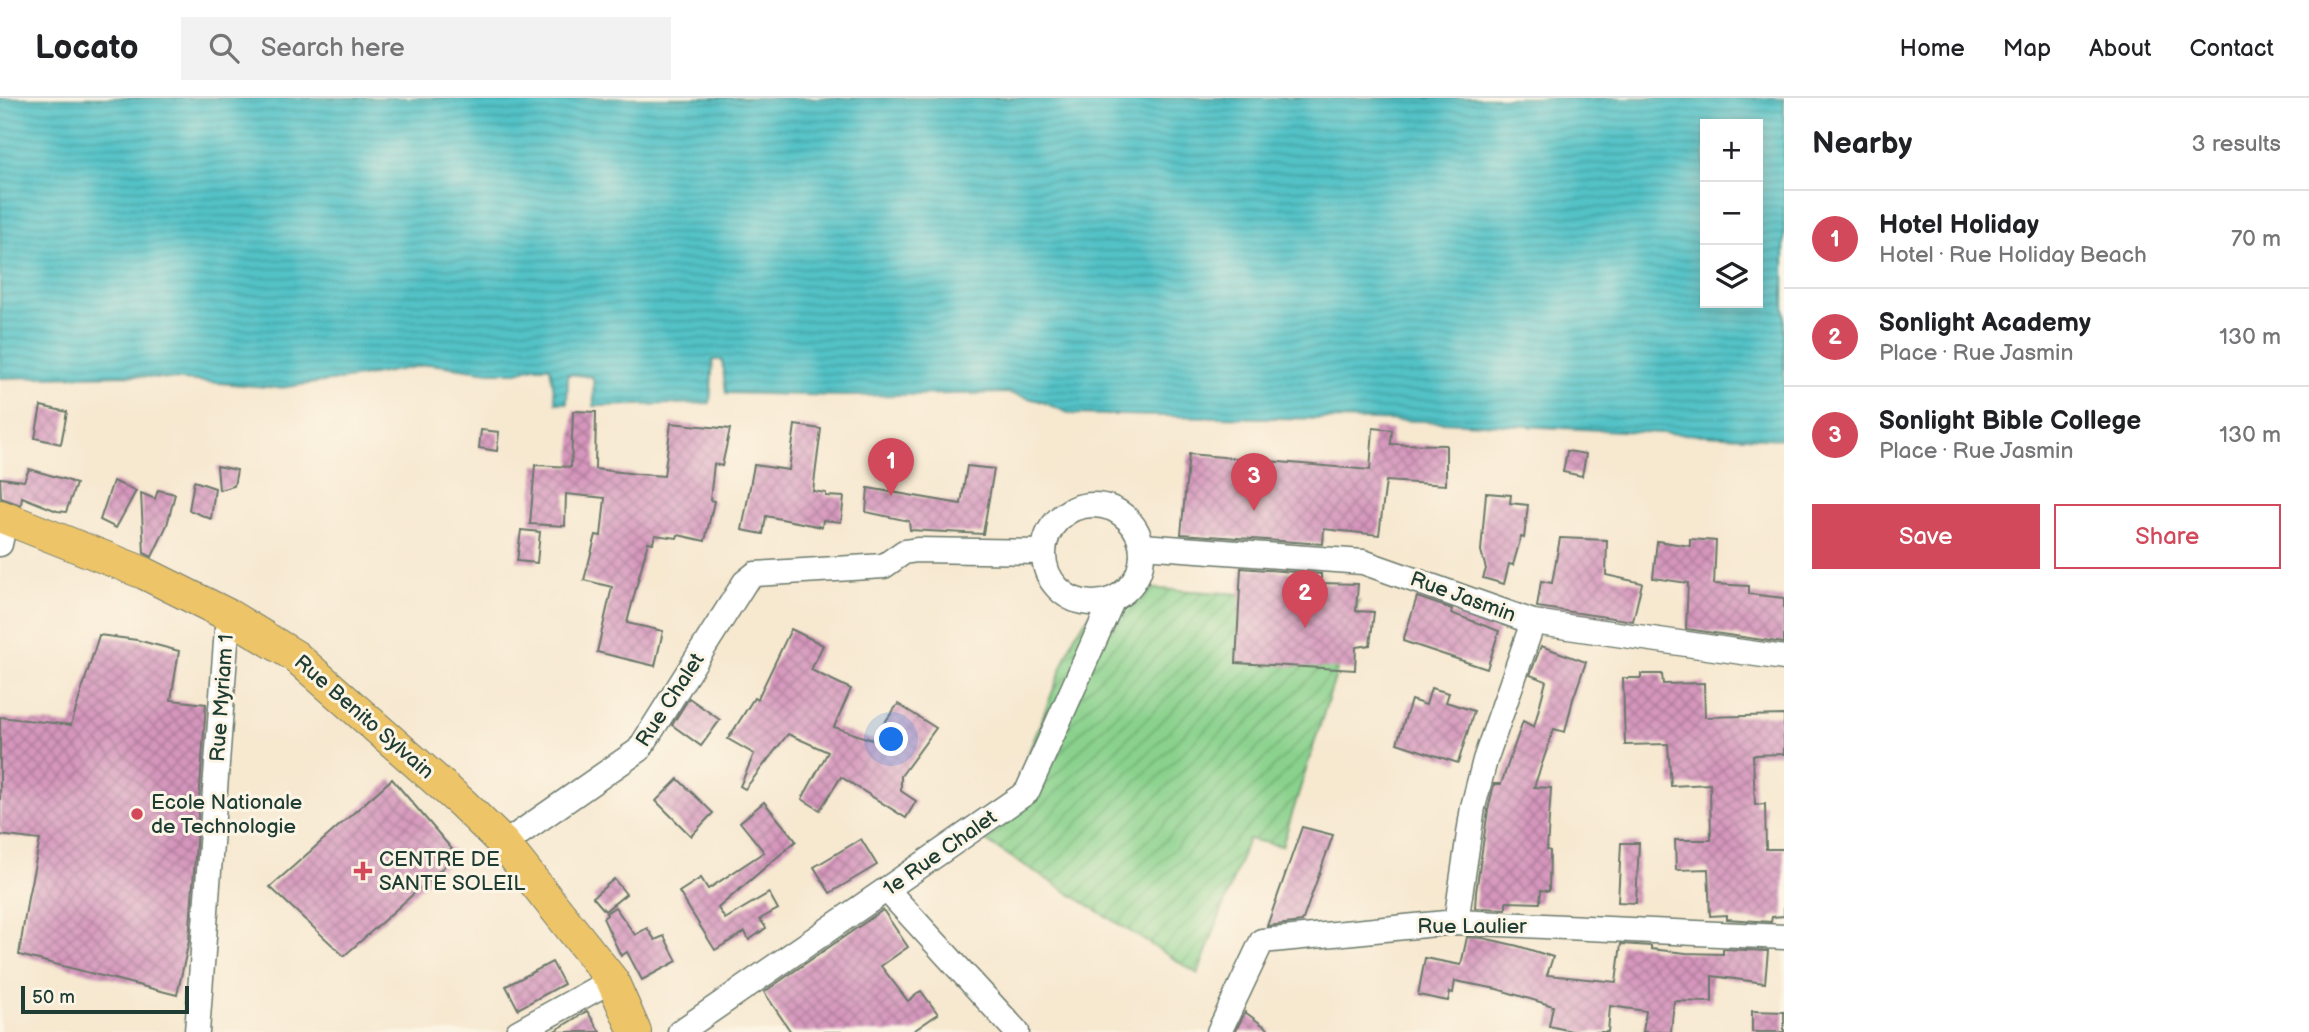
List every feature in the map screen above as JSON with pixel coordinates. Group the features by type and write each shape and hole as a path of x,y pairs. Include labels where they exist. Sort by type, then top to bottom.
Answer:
{"main road":[{"name":"Rue Benito Sylvain","path":"2,526 144,573 228,615 295,656 462,803 504,844 612,980 635,1032"}],"street":[{"path":"1098,505 1114,509 1127,518 1137,531 1142,546 1142,563 1136,579 1126,592 1112,601 1079,603 1064,595 1053,583 1045,569 1043,552 1047,536 1055,522 1067,512 1082,506 1098,505"},
{"name":"Rue Jasmin","path":"1142,546 1363,562 1533,622 1784,658"},
{"name":"Rue Chalet","path":"504,844 639,750 745,582 755,574 884,566 904,552 917,550 1043,552"},
{"name":"1e Rue Chalet","path":"680,1032 1027,792 1112,601"},
{"name":"Rue Myriam 1","path":"197,1032 228,615"},
{"path":"1457,922 1476,795 1485,760 1533,622"},
{"path":"887,890 1017,1032"},
{"name":"Rue Laulier","path":"1219,1032 1262,941 1457,922 1784,937"},
{"path":"518,1032 612,980"}],"green space":[{"path":"1110,586 1359,601 1282,846 1248,839 1198,974 978,836 1006,811 1074,637"}],"water":[{"path":"0,98 1784,98 1784,439 1422,421 1071,414 1040,401 1008,393 844,396 726,393 722,360 713,360 710,403 594,406 593,377 568,374 567,403 556,403 550,367 534,367 517,372 490,372 430,364 279,388 125,375 0,378"}],"building":[{"path":"41,406 67,412 61,444 35,438"},
{"path":"573,411 596,412 595,469 637,474 664,476 671,423 730,429 722,466 714,464 710,500 714,501 705,541 678,535 677,538 655,535 653,543 648,542 627,623 663,631 655,666 597,652 612,587 584,580 596,535 601,536 605,498 566,494 565,526 530,524 535,465 571,467"},
{"path":"795,425 821,429 813,491 826,493 826,496 844,497 841,522 823,520 822,527 766,516 763,534 742,530 754,465 789,470"},
{"path":"1373,428 1392,430 1391,444 1446,445 1446,485 1386,481 1379,535 1324,529 1323,544 1181,534 1189,454 1370,470"},
{"path":"481,430 499,432 497,451 479,448"},
{"path":"1567,451 1586,454 1582,476 1563,472"},
{"path":"217,466 237,470 234,486 219,490"},
{"path":"967,466 994,469 983,534 910,530 909,521 866,512 868,488 961,504"},
{"path":"29,469 76,484 66,512 22,497 21,505 1,498 0,478 24,481"},
{"path":"113,481 136,491 116,528 100,520"},
{"path":"194,481 215,488 211,519 189,510"},
{"path":"158,490 175,494 167,525 152,557 144,553 141,493 155,499"},
{"path":"1486,493 1511,495 1510,503 1528,505 1524,538 1521,537 1513,565 1509,564 1504,584 1483,578 1486,569 1481,551"},
{"path":"521,530 540,532 537,563 517,561"},
{"path":"1560,538 1607,540 1606,575 1642,583 1633,621 1537,607 1541,581 1552,583"},
{"path":"1690,539 1716,541 1714,584 1749,586 1749,594 1784,598 1784,643 1686,629 1688,583 1653,578 1657,541 1690,546"},
{"path":"1241,568 1321,574 1321,583 1358,584 1356,611 1374,612 1370,645 1356,647 1355,670 1236,663"},
{"path":"1417,597 1452,609 1451,613 1499,631 1487,669 1403,641"},
{"path":"791,629 823,645 811,670 851,689 834,727 872,740 898,704 936,728 901,776 901,791 916,801 906,818 841,777 820,810 802,799 828,752 788,734 745,789 740,786 754,754 728,739 754,698 757,700"},
{"path":"99,635 137,640 179,651 171,700 206,704 189,941 177,995 19,955 40,840 0,835 0,717 71,725"},
{"path":"1541,646 1586,662 1565,732 1554,729 1534,787 1551,788 1547,850 1550,851 1549,891 1541,890 1540,903 1506,902 1506,909 1475,908 1494,784 1501,784 1523,721 1534,727 1546,681 1530,675"},
{"path":"1641,674 1662,674 1663,684 1704,683 1705,717 1784,715 1784,754 1753,755 1755,805 1765,804 1766,849 1784,849 1784,916 1772,917 1771,922 1727,919 1727,915 1710,916 1708,869 1676,870 1675,840 1711,840 1710,784 1671,786 1668,744 1625,745 1623,678 1641,678"},
{"path":"1431,688 1449,693 1446,702 1474,711 1458,763 1397,743 1411,700 1426,705"},
{"path":"689,698 720,720 701,746 672,725"},
{"name":"CENTRE DE SANTE SOLEIL","path":"392,779 457,855 344,956 270,887"},
{"path":"678,779 713,813 691,836 656,801"},
{"path":"764,802 796,841 718,908 725,919 769,893 778,909 760,919 766,928 749,940 745,932 715,950 679,892 701,878 708,889 764,852 740,822"},
{"path":"1302,827 1333,835 1302,922 1267,926"},
{"path":"861,839 877,865 830,893 814,867"},
{"path":"1621,843 1639,843 1636,903 1618,902"},
{"path":"614,879 626,894 605,911 593,897"},
{"path":"615,907 635,935 647,928 655,940 664,936 677,961 642,980 627,952 621,956 603,918"},
{"path":"883,910 908,947 881,966 908,1001 921,991 938,1014 912,1032 791,1032 764,992"},
{"path":"1467,937 1518,946 1553,957 1547,975 1616,982 1621,944 1651,946 1651,949 1686,953 1723,954 1723,949 1768,951 1765,983 1712,976 1712,1002 1674,1001 1671,1032 1643,1032 1646,1011 1610,1006 1608,1032 1576,1032 1549,1026 1553,1006 1497,989 1455,981 1448,1001 1418,995 1425,958 1461,965"},
{"path":"552,962 564,984 518,1009 506,986"},
{"path":"587,1011 600,1032 553,1032"},
{"path":"1752,1011 1784,1012 1784,1032 1752,1032"},
{"path":"1245,1012 1272,1032 1235,1032"}],"place":[{"name":"Hotel Holiday","path":"891,496"},
{"name":"Sonlight Bible College","path":"1254,511"},
{"name":"Sonlight Academy","path":"1305,628"},
{"name":"Ecole Nationale de Technologie","path":"137,814"},
{"name":"CENTRE DE SANTE SOLEIL","path":"363,871"}]}
